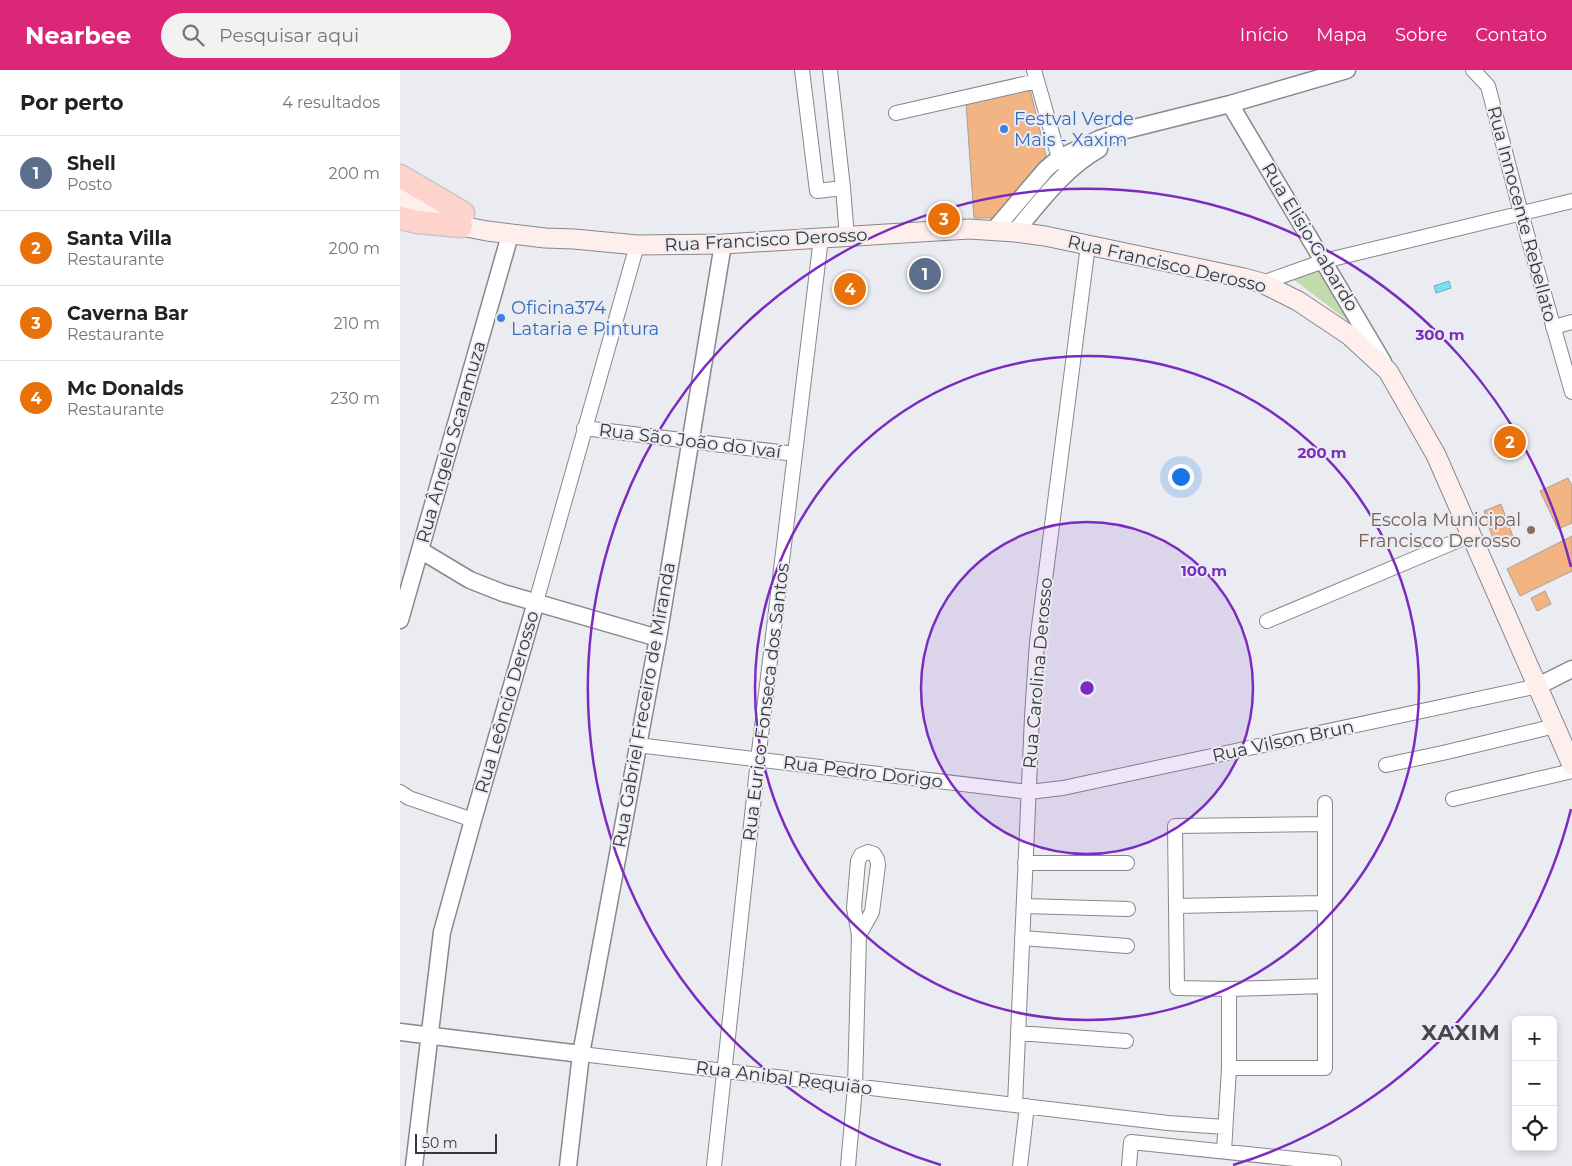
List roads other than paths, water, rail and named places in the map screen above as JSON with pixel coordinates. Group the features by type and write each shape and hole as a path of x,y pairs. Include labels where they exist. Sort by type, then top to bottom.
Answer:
{"highway":[{"path":"400,176 462,219"},
{"path":"400,218 418,222 462,219"}],"main road":[{"name":"Rua Francisco Derosso","path":"400,192 462,219 510,235 638,245 723,244 969,229 994,230 1088,245 1262,283 1298,301 1349,335 1388,371 1436,455 1572,765"},
{"name":"Rua Francisco Derosso","path":"400,206 462,219 489,221 545,230 574,239"}],"street":[{"path":"802,70 817,191 843,188"},
{"path":"830,70 843,188 846,237"},
{"path":"994,230 1043,171 1064,164 1110,134 1230,104 1347,70"},
{"name":"Rua Innocente Rebellato","path":"1472,70 1488,86 1521,213 1572,392"},
{"path":"896,113 1035,75 1064,164"},
{"name":"Rua Elisio Gabardo","path":"1230,104 1388,371"},
{"path":"1015,232 1064,164"},
{"path":"1262,283 1324,260 1572,201"},
{"name":"Rua Ângelo Scaramuza","path":"400,620 510,235"},
{"name":"Rua Eurico Fonseca dos Santos","path":"714,1166 758,760 821,238"},
{"name":"Rua Gabriel Freceiro de Miranda","path":"568,1166 581,1054 658,638 723,244"},
{"name":"Rua Leôncio Derosso","path":"414,1166 428,1036 442,932 584,428 638,245"},
{"name":"Rua Carolina Derosso","path":"1020,1166 1021,1105 1018,1032 1037,642 1088,245"},
{"path":"1553,327 1572,322"},
{"name":"Rua São João do Ivaí","path":"584,428 795,454"},
{"path":"1267,621 1471,535"},
{"path":"420,550 470,580 504,593 658,638"},
{"path":"1538,686 1572,669"},
{"name":"Rua Vilson Brun","path":"1029,792 1063,788 1538,686"},
{"path":"1386,765 1555,726"},
{"name":"Rua Pedro Dorigo","path":"637,746 1029,792"},
{"path":"1453,799 1572,771"},
{"path":"400,792 409,798 473,820"},
{"path":"1229,1068 1324,1068 1325,802"},
{"path":"1324,824 1174,826 1177,906 1177,988 1229,989 1325,986"},
{"path":"848,1166 855,1087 859,934 854,908 858,861 861,855 868,852 874,854 878,865 872,912 859,934"},
{"path":"1026,863 1127,863"},
{"path":"1177,906 1324,904"},
{"path":"1024,906 1128,909"},
{"path":"1022,938 1127,946"},
{"path":"1224,1151 1229,1068 1229,989"},
{"name":"Rua Anibal Requião","path":"400,1032 724,1072 1168,1123 1225,1127"},
{"path":"1018,1032 1126,1041"},
{"path":"1129,1166 1133,1118"},
{"path":"1182,1147 1183,1124"},
{"path":"1131,1142 1224,1151 1265,1161 1334,1163"}],"water":[{"path":"1449,281 1451,288 1436,293 1434,286"}],"place":[{"name":"Festval Verde Mais - Xaxim","path":"1004,129"},
{"name":"Caverna Bar","path":"944,219"},
{"name":"Shell","path":"925,274"},
{"name":"Mc Donalds","path":"850,289"},
{"name":"Oficina374 Lataria e Pintura","path":"501,318"},
{"name":"Santa Villa","path":"1510,442"},
{"name":"Escola Municipal Francisco Derosso","path":"1531,530"}],"district":[{"name":"XAXIM","path":"1461,1032"}]}
